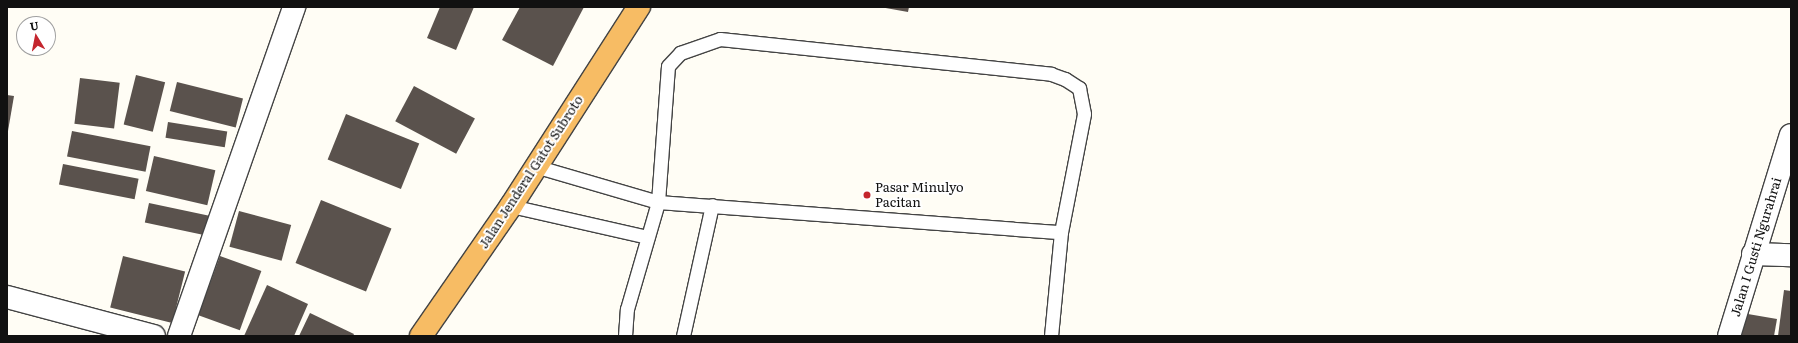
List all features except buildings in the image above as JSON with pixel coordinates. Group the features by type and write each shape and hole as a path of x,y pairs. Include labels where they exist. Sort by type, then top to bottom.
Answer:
{"highway":[{"name":"Jalan Jenderal Gatot Subroto","path":"421,336 511,206 535,166 639,7"}],"street":[{"path":"179,336 294,7"},
{"name":"Jalan I Gusti Ngurahrai","path":"1729,336 1753,254 1791,135"},
{"path":"1753,254 1791,255"},
{"path":"7,297 154,336"}],"lane":[{"path":"625,336 627,309 658,202 668,66 680,52 720,39 1052,74 1065,79 1078,88 1084,114 1061,232 1051,336"},
{"path":"535,166 658,202 1061,232"},
{"path":"511,206 648,237"},
{"path":"683,336 712,206"}],"place":[{"name":"Pasar Minulyo Pacitan","path":"867,195"}]}
